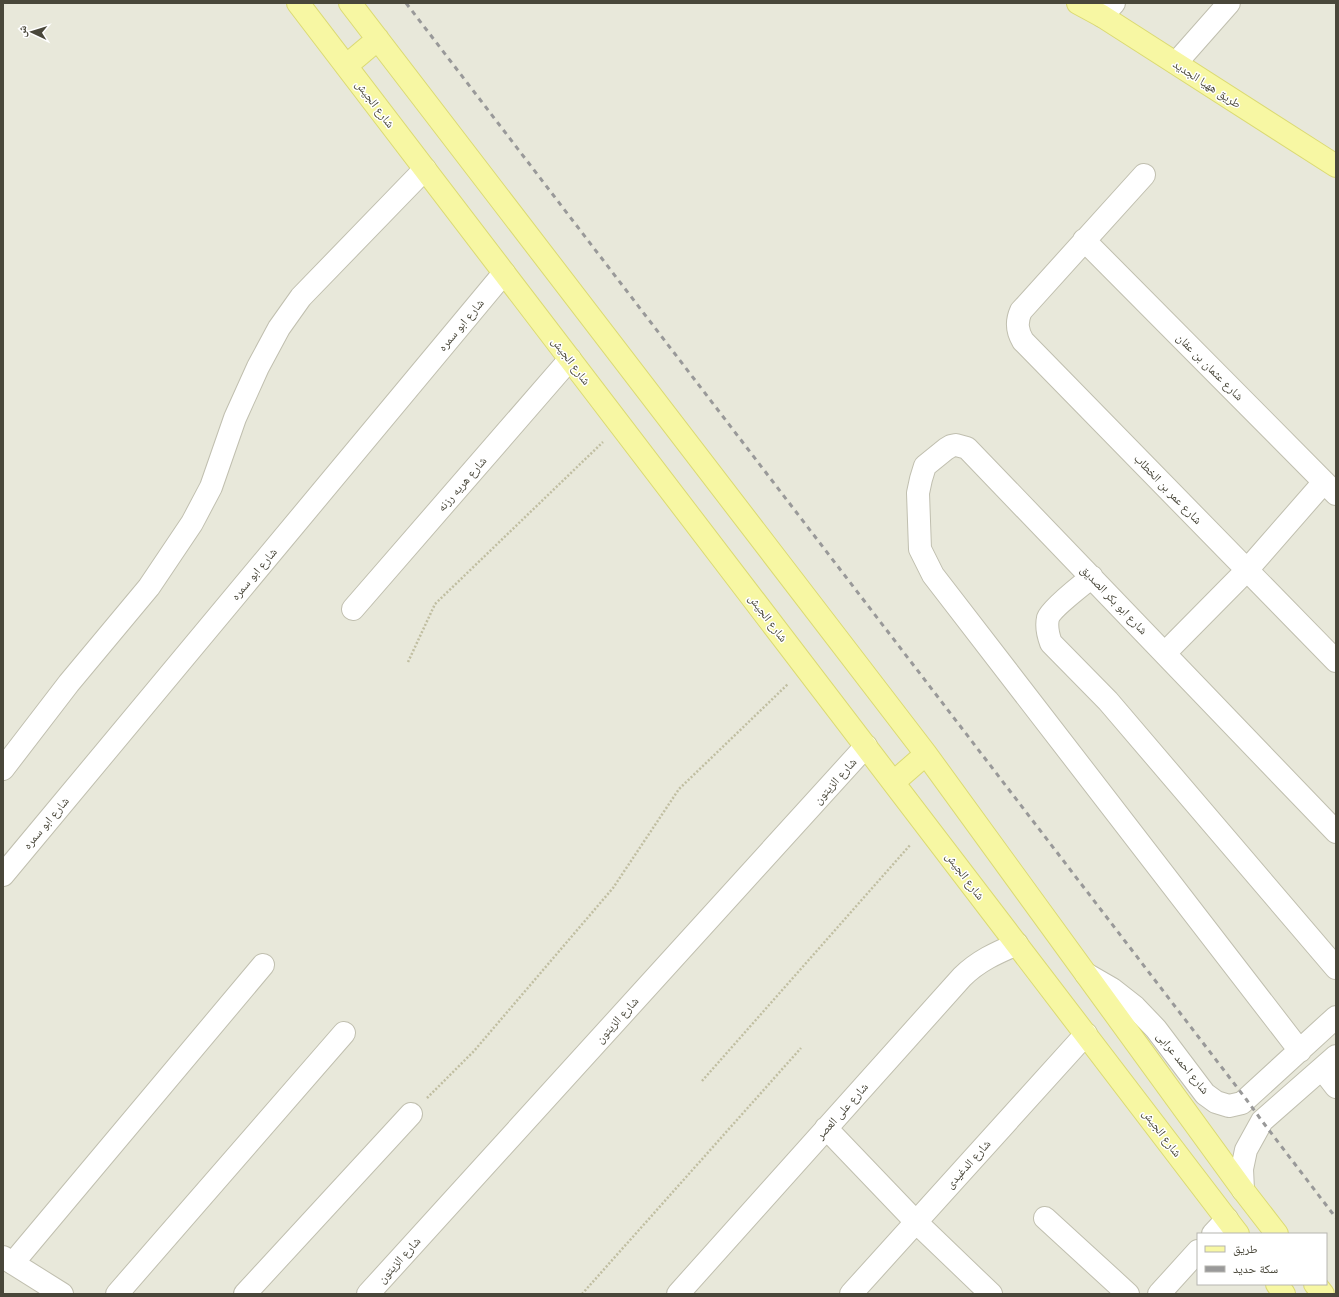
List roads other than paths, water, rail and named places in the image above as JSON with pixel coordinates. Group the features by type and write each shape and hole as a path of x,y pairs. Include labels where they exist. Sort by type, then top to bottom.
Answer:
{"main road":[{"name":"شارع الجيش","path":"298,3 1086,1034 1226,1229"},
{"path":"350,3 926,754 1243,1190 1276,1233"},
{"name":"طريق ههيا الجديد","path":"1078,3 1108,10 1176,63 1336,166"},
{"path":"346,66 378,39"},
{"path":"894,782 926,754"},
{"path":"1278,1285 1284,1294"},
{"path":"1316,1285 1323,1294"}],"street":[{"path":"1176,63 1229,3"},
{"path":"3,769 69,683 149,587 192,523 211,487 235,418 258,367 279,328 296,303 425,169"},
{"path":"1084,240 1144,175"},
{"name":"شارع عمر بن الخطاب","path":"1084,240 1021,310 1017,323 1018,330 1023,341 1336,661"},
{"name":"شارع عثمان بن عفان","path":"1084,240 1330,488"},
{"name":"شارع ابو سمره","path":"3,875 504,273"},
{"name":"شارع هريه رزنه","path":"353,609 570,359"},
{"name":"شارع ابو بكر الصديق","path":"1300,1051 933,575 920,548 918,525 918,493 925,466 951,446 962,445 967,448 1336,832"},
{"path":"1165,653 1330,488"},
{"path":"1092,577 1054,609 1048,617 1047,630 1050,643 1108,701 1336,968"},
{"name":"شارع الزيتون","path":"368,1294 866,746"},
{"name":"شارع على العصر","path":"678,1294 962,977 973,966 986,958 1017,944"},
{"path":"62,1294 8,1260 263,966"},
{"name":"شارع احمد عرابى","path":"1086,974 1112,989 1135,1007 1156,1029 1205,1094 1216,1102 1229,1106 1242,1103 1336,1017"},
{"path":"116,1294 344,1033"},
{"name":"شارع الدغيدى","path":"851,1294 1086,1034"},
{"path":"1243,1190 1242,1169 1246,1150 1262,1121 1329,1063 1336,1087"},
{"path":"245,1294 411,1114"},
{"path":"826,1128 916,1222 992,1294"},
{"path":"1045,1218 1128,1294"},
{"path":"1160,1294 1197,1252"}],"railway":[{"path":"406,3 1336,1218"}]}
